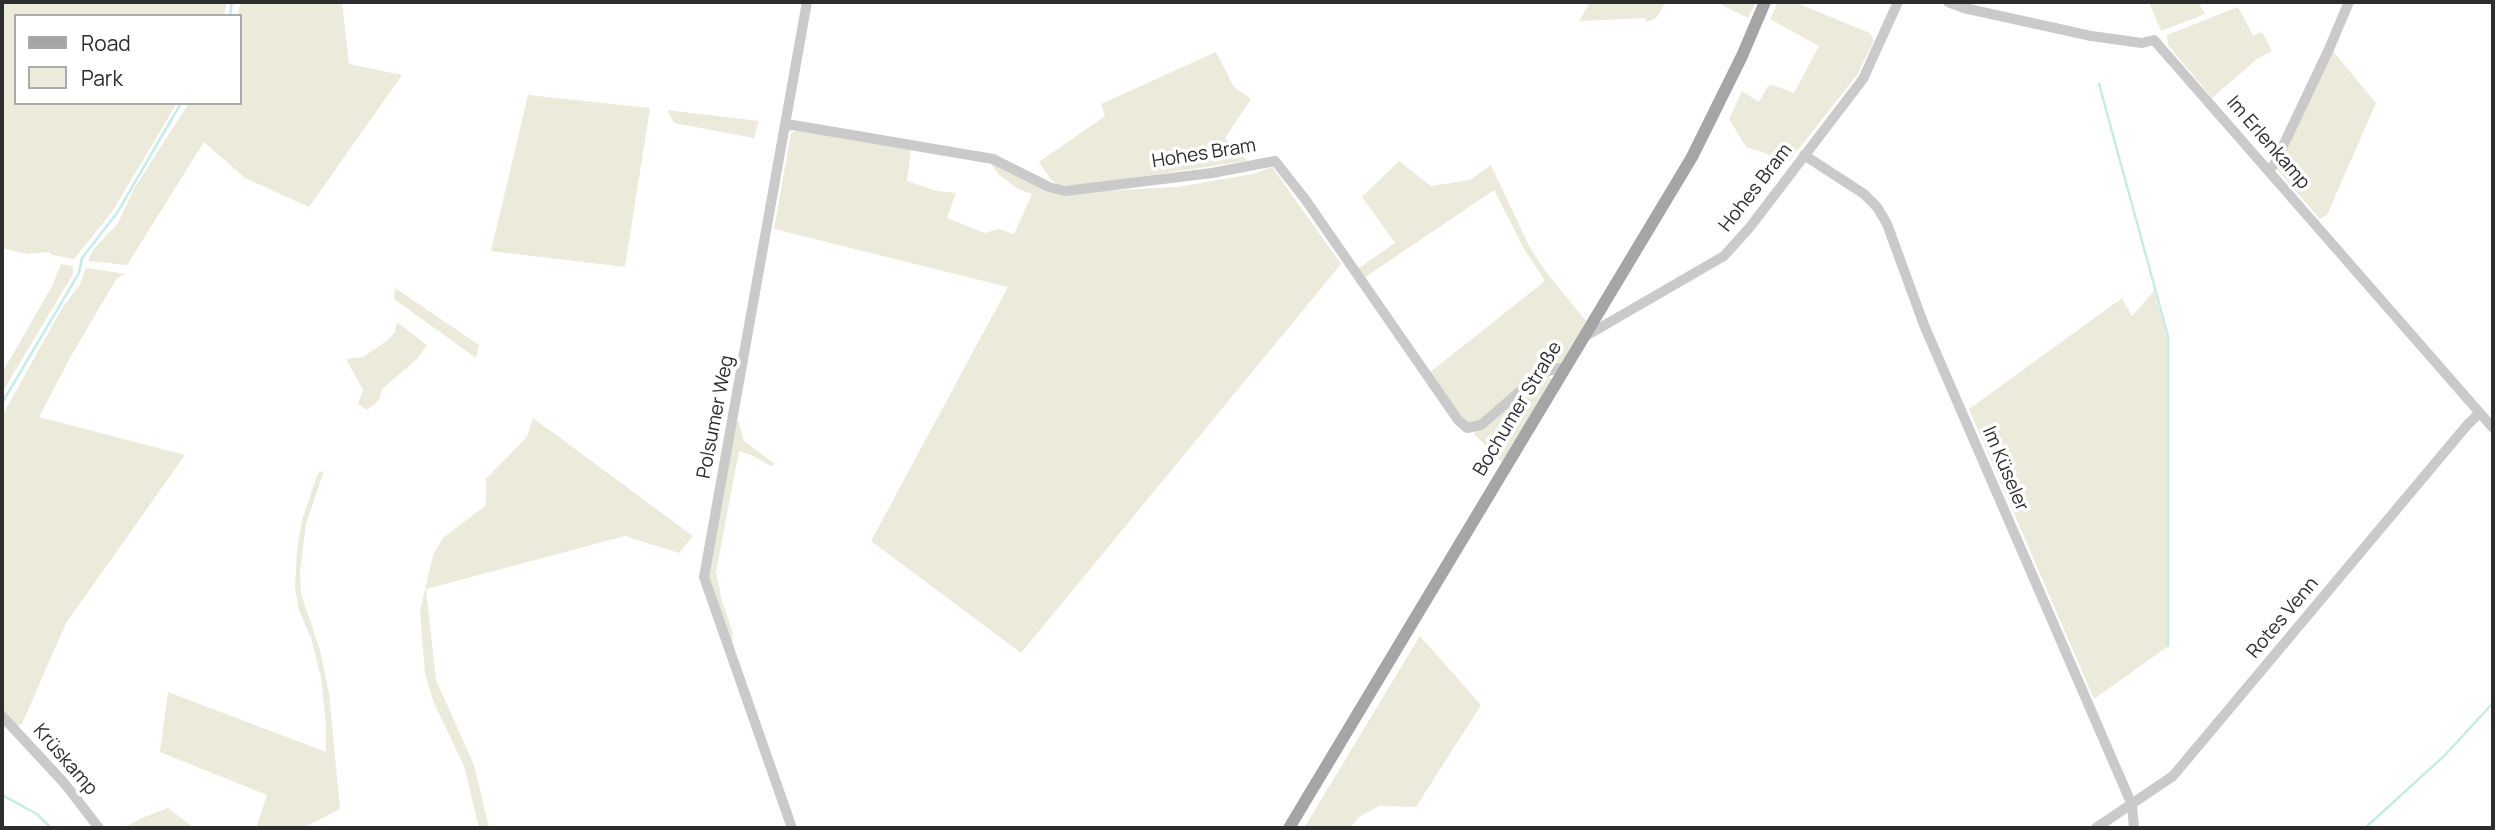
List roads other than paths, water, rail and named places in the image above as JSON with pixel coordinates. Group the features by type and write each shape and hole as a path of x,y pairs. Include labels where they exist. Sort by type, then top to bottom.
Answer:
{"main road":[{"name":"Bochumer Straße","path":"1289,828 1692,157 1742,56 1765,2"}],"street":[{"name":"Polsumer Weg","path":"792,828 704,577 807,2"},
{"name":"Hohes Bram","path":"1584,338 1724,256 1750,227 1863,79 1898,2"},
{"name":"Im Erlenkamp","path":"1948,2 1964,8 2091,36 2141,43 2154,40 2493,428"},
{"path":"2268,170 2274,165 2349,2"},
{"name":"Hohes Bram","path":"785,125 993,159 1049,187 1065,191 1212,173 1275,161 1306,199 1458,420 1468,428 1481,425 1546,372 1559,368 1564,370"},
{"name":"Im Küseler","path":"1804,155 1864,194 1877,207 1887,224 1924,325 2132,805 2134,828"},
{"name":"Rotes Venn","path":"2096,828 2174,776 2480,413"},
{"name":"Krüskamp","path":"2,716 65,784 99,828"}],"waterway":[{"path":"230,14 232,2"},
{"path":"2099,84 2168,336 2168,646"},
{"path":"2,403 79,273 82,258 117,213 180,105"},
{"path":"2365,828 2444,756 2493,703"},
{"path":"2,795 37,814 51,828"}]}
